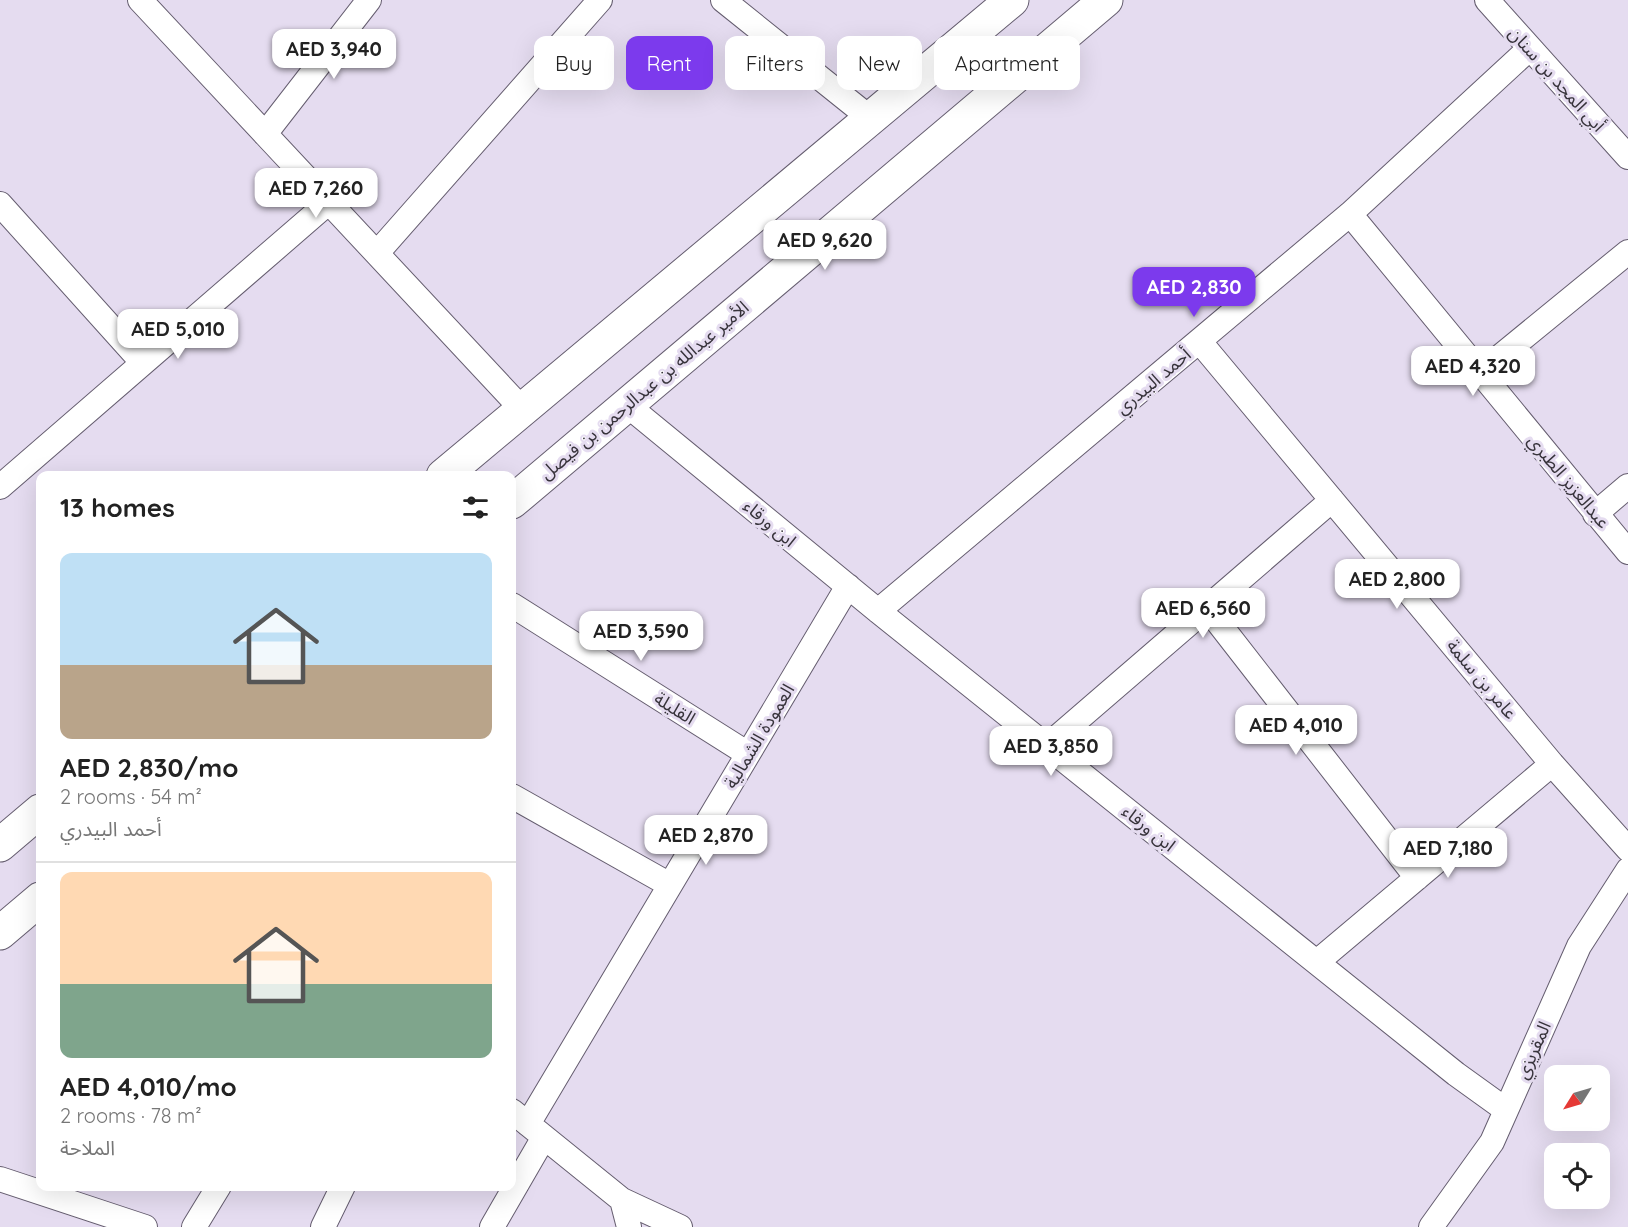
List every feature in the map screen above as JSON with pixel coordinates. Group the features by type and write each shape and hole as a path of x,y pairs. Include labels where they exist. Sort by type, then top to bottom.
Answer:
{"main road":[{"path":"448,471 1012,0"},
{"name":"الأمير عبدالله بن عبدالرحمن بن فيصل","path":"516,499 1106,0"},
{"path":"0,845 36,814"},
{"path":"0,933 36,902"}],"street":[{"path":"140,0 522,409"},
{"path":"265,134 369,0"},
{"path":"376,253 600,0"},
{"path":"723,0 870,118"},
{"name":"أبي المجد بن سنان","path":"1487,0 1628,158"},
{"name":"أحمد البيدري","path":"878,611 1350,214 1530,48"},
{"path":"0,487 329,201"},
{"path":"0,204 143,363"},
{"name":"عبدالعزيز الطبري","path":"1350,214 1628,552"},
{"path":"1480,373 1628,252"},
{"name":"عامر بن سلمة","path":"1200,342 1552,764 1628,849"},
{"name":"ابن ورقاء","path":"627,405 878,611 1456,1074 1506,1110"},
{"path":"1595,514 1628,486"},
{"path":"1047,746 1332,500"},
{"name":"العمودة الشمالية","path":"516,1158 528,1124 848,586"},
{"name":"القليلة","path":"516,608 748,754"},
{"path":"1207,608 1417,878"},
{"path":"1317,962 1552,764"},
{"path":"516,798 670,885"},
{"name":"المقريزي","path":"1431,1227 1492,1142 1579,946 1628,870"},
{"path":"528,1124 622,1200 680,1227"},
{"path":"1,1182 145,1227"},
{"path":"194,1227 216,1191"},
{"path":"323,1227 341,1191"},
{"name":"العمودة الشمالية","path":"492,1227 505,1191"},
{"path":"622,1200 629,1227"}]}
